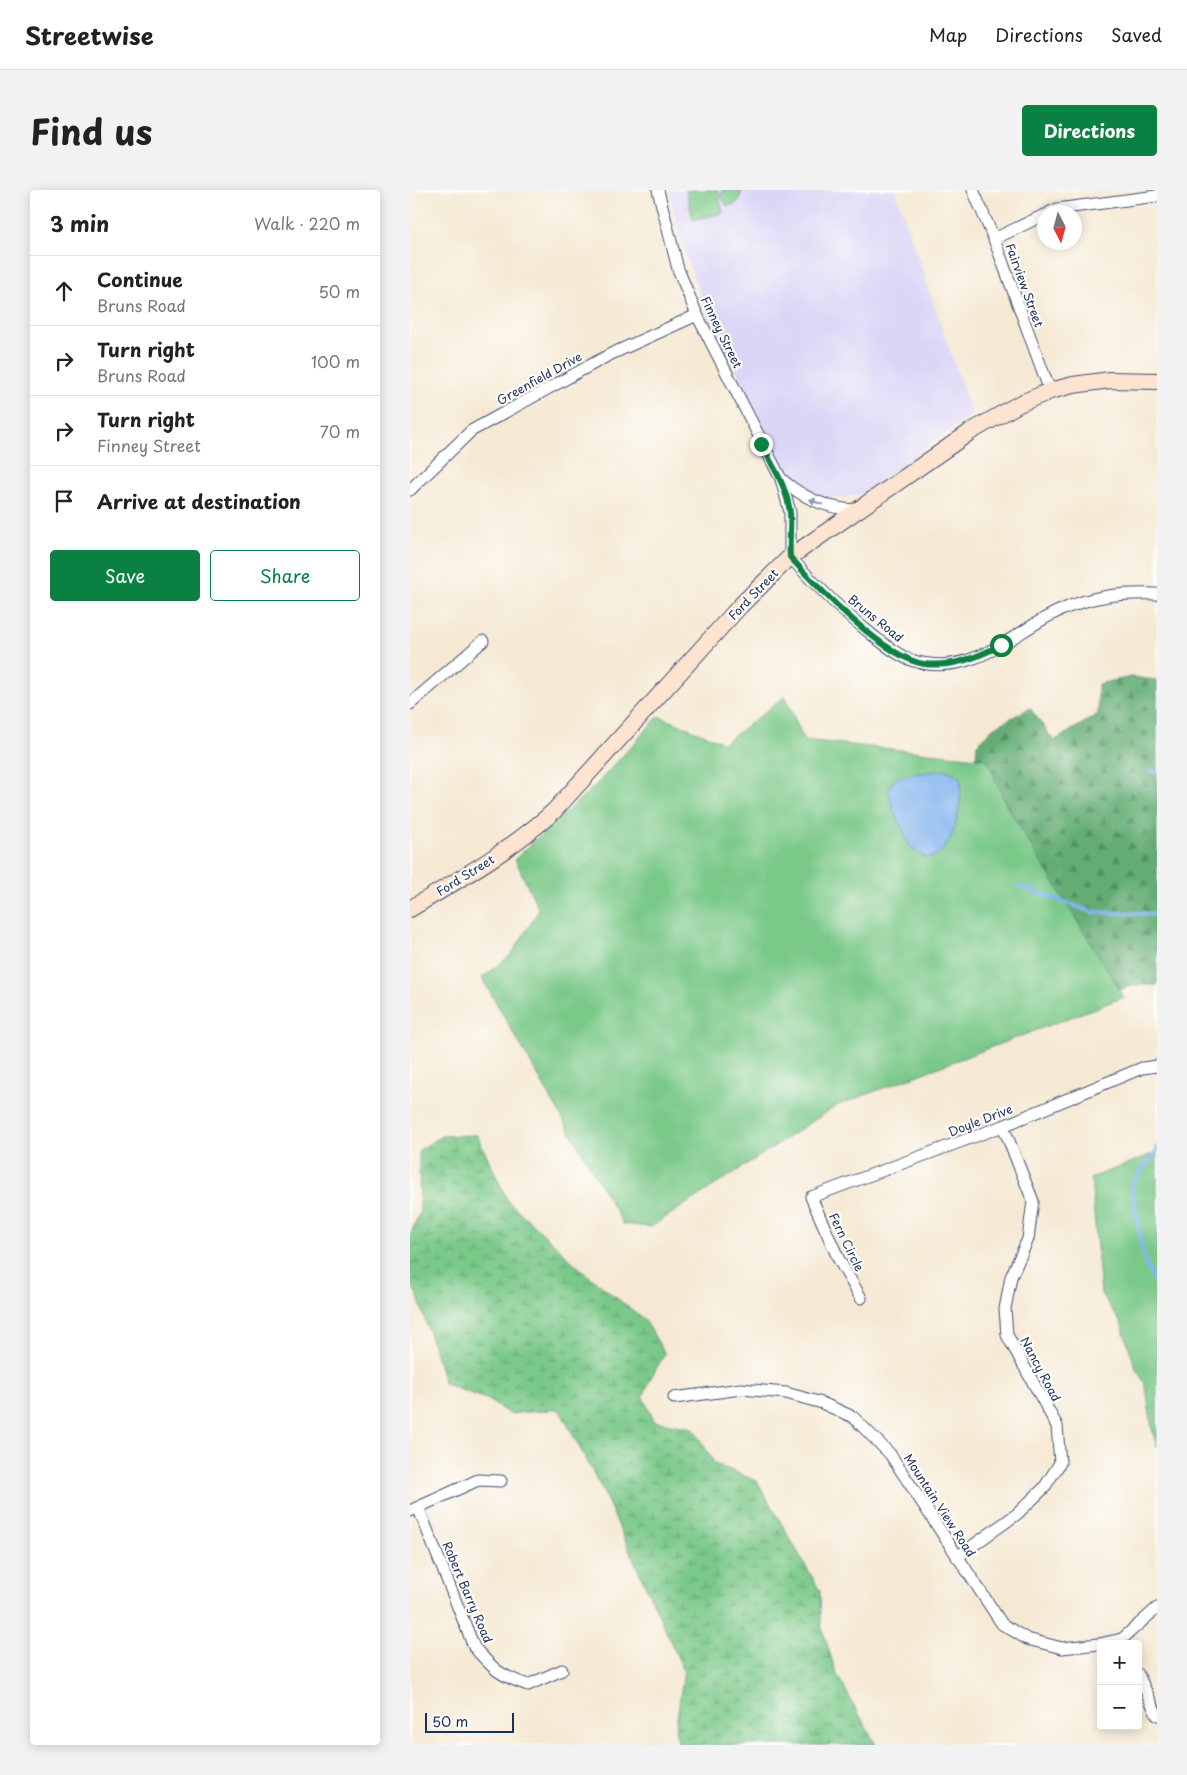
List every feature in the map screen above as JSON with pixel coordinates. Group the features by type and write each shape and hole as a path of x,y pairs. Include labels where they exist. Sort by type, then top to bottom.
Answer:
{"street":[{"name":"Finney Street","path":"658,190 678,269 697,315 781,479 790,512 790,557"},
{"name":"Fairview Street","path":"972,190 994,239 1050,391"},
{"path":"1082,206 1157,196"},
{"path":"994,239 1037,218"},
{"name":"Greenfield Drive","path":"410,490 471,431 609,355 697,315"},
{"name":"Ford Street","path":"410,909 501,853 533,830 741,605 790,557 856,510 970,432 1019,404 1050,391 1110,380 1157,381"},
{"name":"Finney Street","path":"781,479 795,491 809,499 839,510 856,510"},
{"name":"Bruns Road","path":"790,557 855,621 893,651 923,664 943,665 975,658 1060,610 1097,597 1126,593 1157,594"},
{"path":"410,704 482,641"},
{"name":"Doyle Drive","path":"811,1197 1003,1126 1142,1068 1157,1066"},
{"name":"Nancy Road","path":"957,1557 1016,1514 1044,1488 1060,1463 1056,1426 1006,1335 1005,1309 1011,1277 1028,1239 1033,1201 1003,1126"},
{"name":"Fern Circle","path":"811,1197 839,1260 861,1298"},
{"name":"Mountain View Road","path":"674,1398 741,1389 786,1393 822,1403 854,1417 890,1454 1002,1624 1027,1640 1062,1648 1097,1644"},
{"path":"414,1509 478,1480 501,1481"},
{"name":"Robert Barry Road","path":"414,1509 474,1648 490,1666 505,1677 528,1685 562,1670"},
{"name":"Mountain View Road","path":"1124,1640 1157,1608"},
{"path":"1142,1683 1157,1715"}],"shaded area":[{"path":"670,190 895,190 972,415 863,493 836,498 820,495 807,489 786,469 707,313 679,238"}],"green space":[{"path":"686,190 718,190 723,213 693,220"},
{"path":"722,190 741,190 740,200 735,204 727,206 721,196"},
{"path":"1131,677 1157,680 1157,985 1134,985 1072,1007 974,782 977,744 993,728 1030,708 1054,741 1098,714 1098,684"},
{"path":"785,697 804,740 987,759 1006,805 1124,997 836,1106 651,1227 623,1224 482,978 511,955 539,910 515,859 597,784 659,716 724,743"},
{"path":"477,1135 508,1201 586,1274 645,1320 665,1354 650,1379 643,1397 654,1421 693,1428 715,1464 757,1481 820,1591 821,1625 836,1673 876,1745 679,1745 675,1731 684,1671 602,1489 559,1409 510,1414 486,1399 445,1384 418,1297 410,1282 410,1235 420,1212 419,1150 441,1136"},
{"path":"1157,1144 1157,1447 1152,1430 1144,1382 1136,1369 1121,1323 1101,1294 1091,1178 1155,1153"}],"water":[{"path":"947,770 960,777 959,808 956,820 948,842 942,850 934,857 924,857 910,846 894,811 888,791 894,779 913,774"}],"waterway":[{"path":"1152,771 1157,773"},
{"path":"1019,886 1092,912 1157,914"},
{"path":"1157,1150 1131,1185 1145,1262 1157,1288"}],"route":[{"path":"761,444 781,479 790,512 790,557 855,621 893,651 923,664 943,665 958,663 975,658 1001,645"}]}
